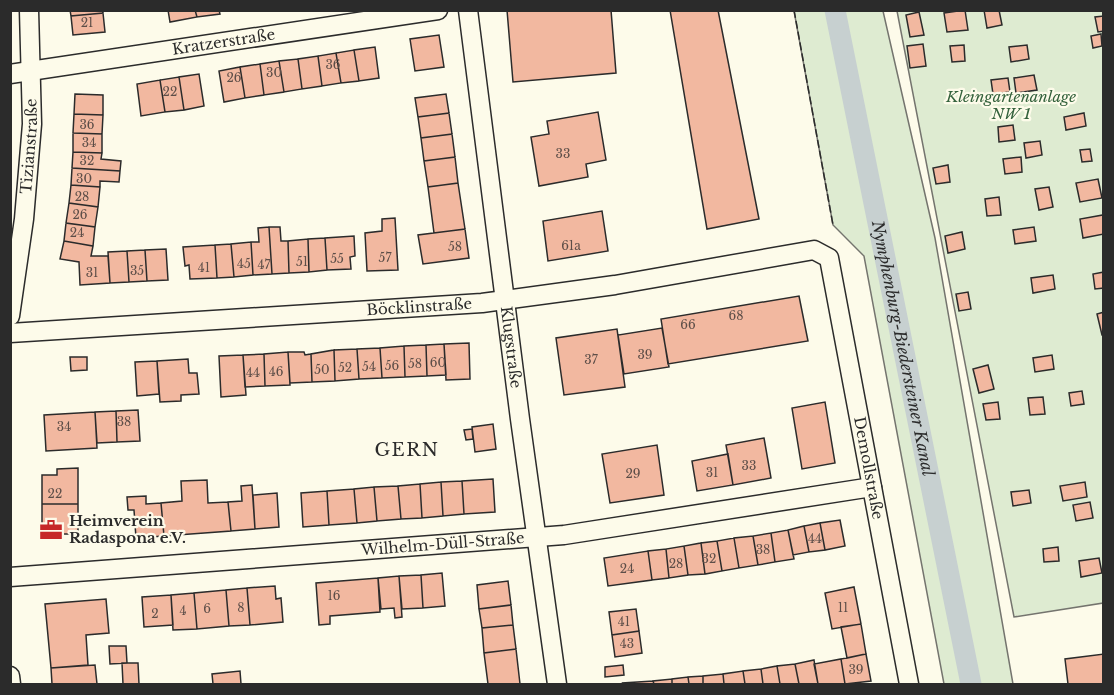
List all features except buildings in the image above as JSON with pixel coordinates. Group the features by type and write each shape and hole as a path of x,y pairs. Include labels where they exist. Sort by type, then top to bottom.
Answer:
{"street":[{"name":"Tizianstraße","path":"10,316 30,167 32,71 30,10"},
{"name":"Kratzerstraße","path":"10,74 438,10"},
{"name":"Klugstraße","path":"468,10 520,419 557,684"},
{"name":"Böcklinstraße","path":"10,333 441,307 615,285 814,250 823,253"},
{"name":"Demollstraße","path":"823,253 829,258 909,684"},
{"name":"Wilhelm-Düll-Straße","path":"10,577 538,537 692,517 872,487"},
{"path":"10,676 11,684"}],"green space":[{"path":"794,11 883,11 935,238 1013,684 944,684 864,256 833,225"},
{"name":"Kleingartenanlage NW 1","path":"897,11 1103,11 1103,603 1014,617"}],"waterway":[{"name":"Nymphenburg-Biedersteiner Kanal","path":"835,10 971,684"}],"fence":[{"path":"794,10 833,225"}],"place":[{"name":"Heimverein Radaspona e.V.","path":"51,530"}],"district":[{"name":"GERN","path":"407,450"}]}
